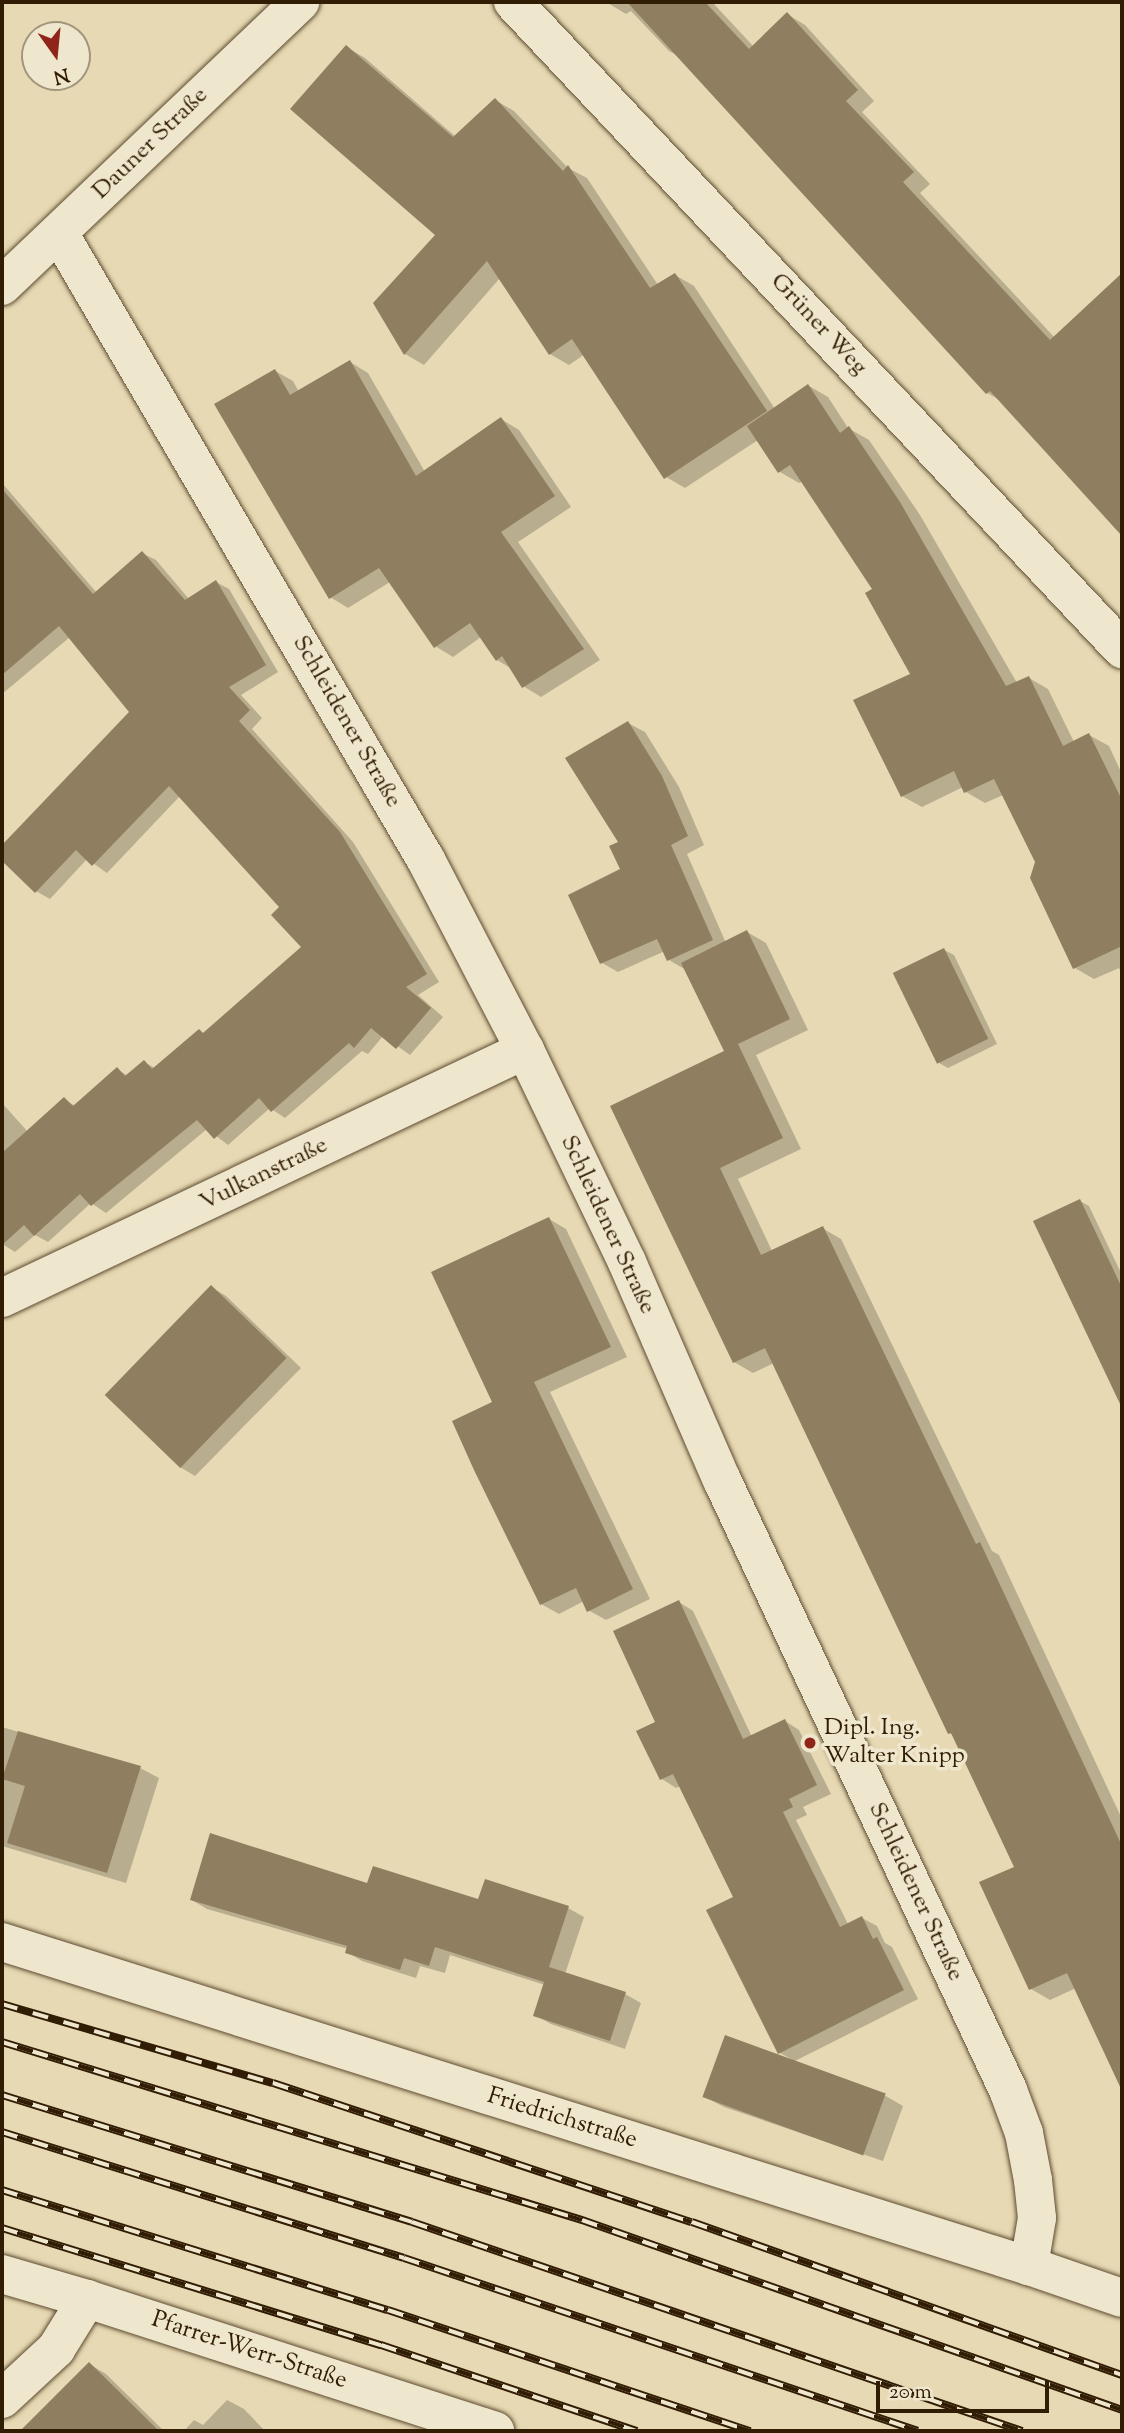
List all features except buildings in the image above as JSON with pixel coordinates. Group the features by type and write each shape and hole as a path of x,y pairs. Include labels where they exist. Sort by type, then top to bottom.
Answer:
{"street":[{"name":"Dauner Straße","path":"2,286 300,2"},
{"name":"Grüner Weg","path":"513,2 1122,649"},
{"name":"Schleidener Straße","path":"58,233 426,860 525,1050 627,1262 722,1480 1008,2090 1024,2133 1033,2180 1037,2218 1029,2266"},
{"name":"Vulkanstraße","path":"2,1298 525,1050"},
{"name":"Friedrichstraße","path":"2,1942 1029,2266 1122,2298"},
{"name":"Pfarrer-Werr-Straße","path":"2,2274 495,2431"},
{"path":"2,2399 55,2349 87,2299"}],"railway":[{"path":"2,2004 273,2083 692,2222 1122,2375"},
{"path":"2,2042 582,2220 1122,2410"},
{"path":"2,2095 412,2222 1022,2431"},
{"path":"2,2132 404,2258 918,2431"},
{"path":"2,2190 388,2310 750,2431"},
{"path":"2,2228 381,2345 637,2431"}],"place":[{"name":"Dipl. Ing. Walter Knipp","path":"810,1743"}]}
